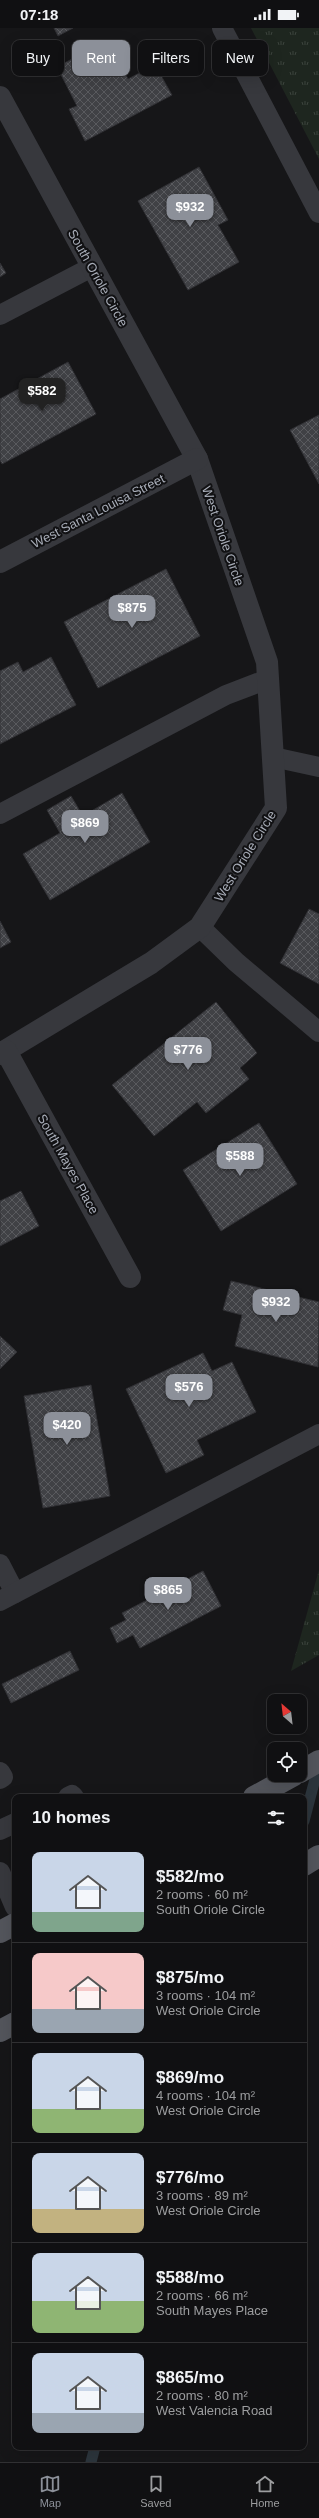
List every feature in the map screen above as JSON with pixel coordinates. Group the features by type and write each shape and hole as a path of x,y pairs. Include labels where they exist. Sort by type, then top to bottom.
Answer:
{"main road":[{"path":"307,1768 319,1761"},
{"path":"259,1794 281,1782"},
{"path":"307,1863 319,1856"},
{"path":"0,1932 12,1926"},
{"path":"0,2031 12,2025"}],"street":[{"name":"South Oriole Circle","path":"0,97 197,459"},
{"name":"West Santa Louisa Street","path":"0,562 197,459"},
{"name":"West Oriole Circle","path":"3,1053 151,963 200,927 276,808 267,662 197,459"},
{"name":"South Mayes Place","path":"3,1053 130,1277"}],"lane":[{"path":"222,28 319,213"},
{"path":"0,315 92,267"},
{"path":"0,814 226,695 268,679"},
{"path":"273,757 319,767"},
{"path":"200,927 236,962 319,1032"},
{"path":"0,1564 8,1597 319,1434"},
{"path":"0,1772 3,1777 0,1779"},
{"path":"0,1830 12,1824"},
{"path":"0,1872 12,1900"}],"green space":[{"path":"251,28 319,28 319,159 268,61 268,40 257,40"},
{"path":"319,1570 319,1655 291,1671"}],"building":[{"path":"54,28 73,28 58,36"},
{"path":"72,59 72,76 126,76 128,79 138,74 138,76 161,76 172,95 85,141 69,109 77,106 62,76 64,76 64,63"},
{"path":"199,167 228,220 218,225 239,262 188,290 138,201"},
{"path":"0,263 6,273 0,277"},
{"path":"68,362 96,414 2,464 0,460 0,399"},
{"path":"319,415 319,484 290,430"},
{"path":"166,569 200,636 98,688 64,622"},
{"path":"51,657 76,705 0,744 0,671 18,662 23,672"},
{"path":"122,793 150,842 50,900 23,854 60,833 47,810 71,796 83,816"},
{"path":"309,909 319,914 319,984 280,963"},
{"path":"0,921 11,942 0,948"},
{"path":"216,1002 257,1053 240,1068 249,1079 206,1113 197,1102 154,1136 112,1085"},
{"path":"259,1123 297,1184 221,1231 183,1170"},
{"path":"21,1191 39,1226 0,1246 0,1201"},
{"path":"231,1281 319,1302 318,1367 235,1346 242,1315 223,1310"},
{"path":"0,1336 17,1352 0,1369"},
{"path":"203,1353 212,1371 232,1362 256,1412 197,1440 204,1455 166,1473 126,1389"},
{"path":"91,1385 110,1496 43,1508 24,1396"},
{"path":"203,1571 221,1606 140,1648 133,1635 117,1643 110,1628 126,1620 122,1613"},
{"path":"70,1651 79,1670 11,1703 2,1684"}],"waterway":[{"path":"307,1810 319,1764"},
{"path":"91,2462 94,2450"}]}
